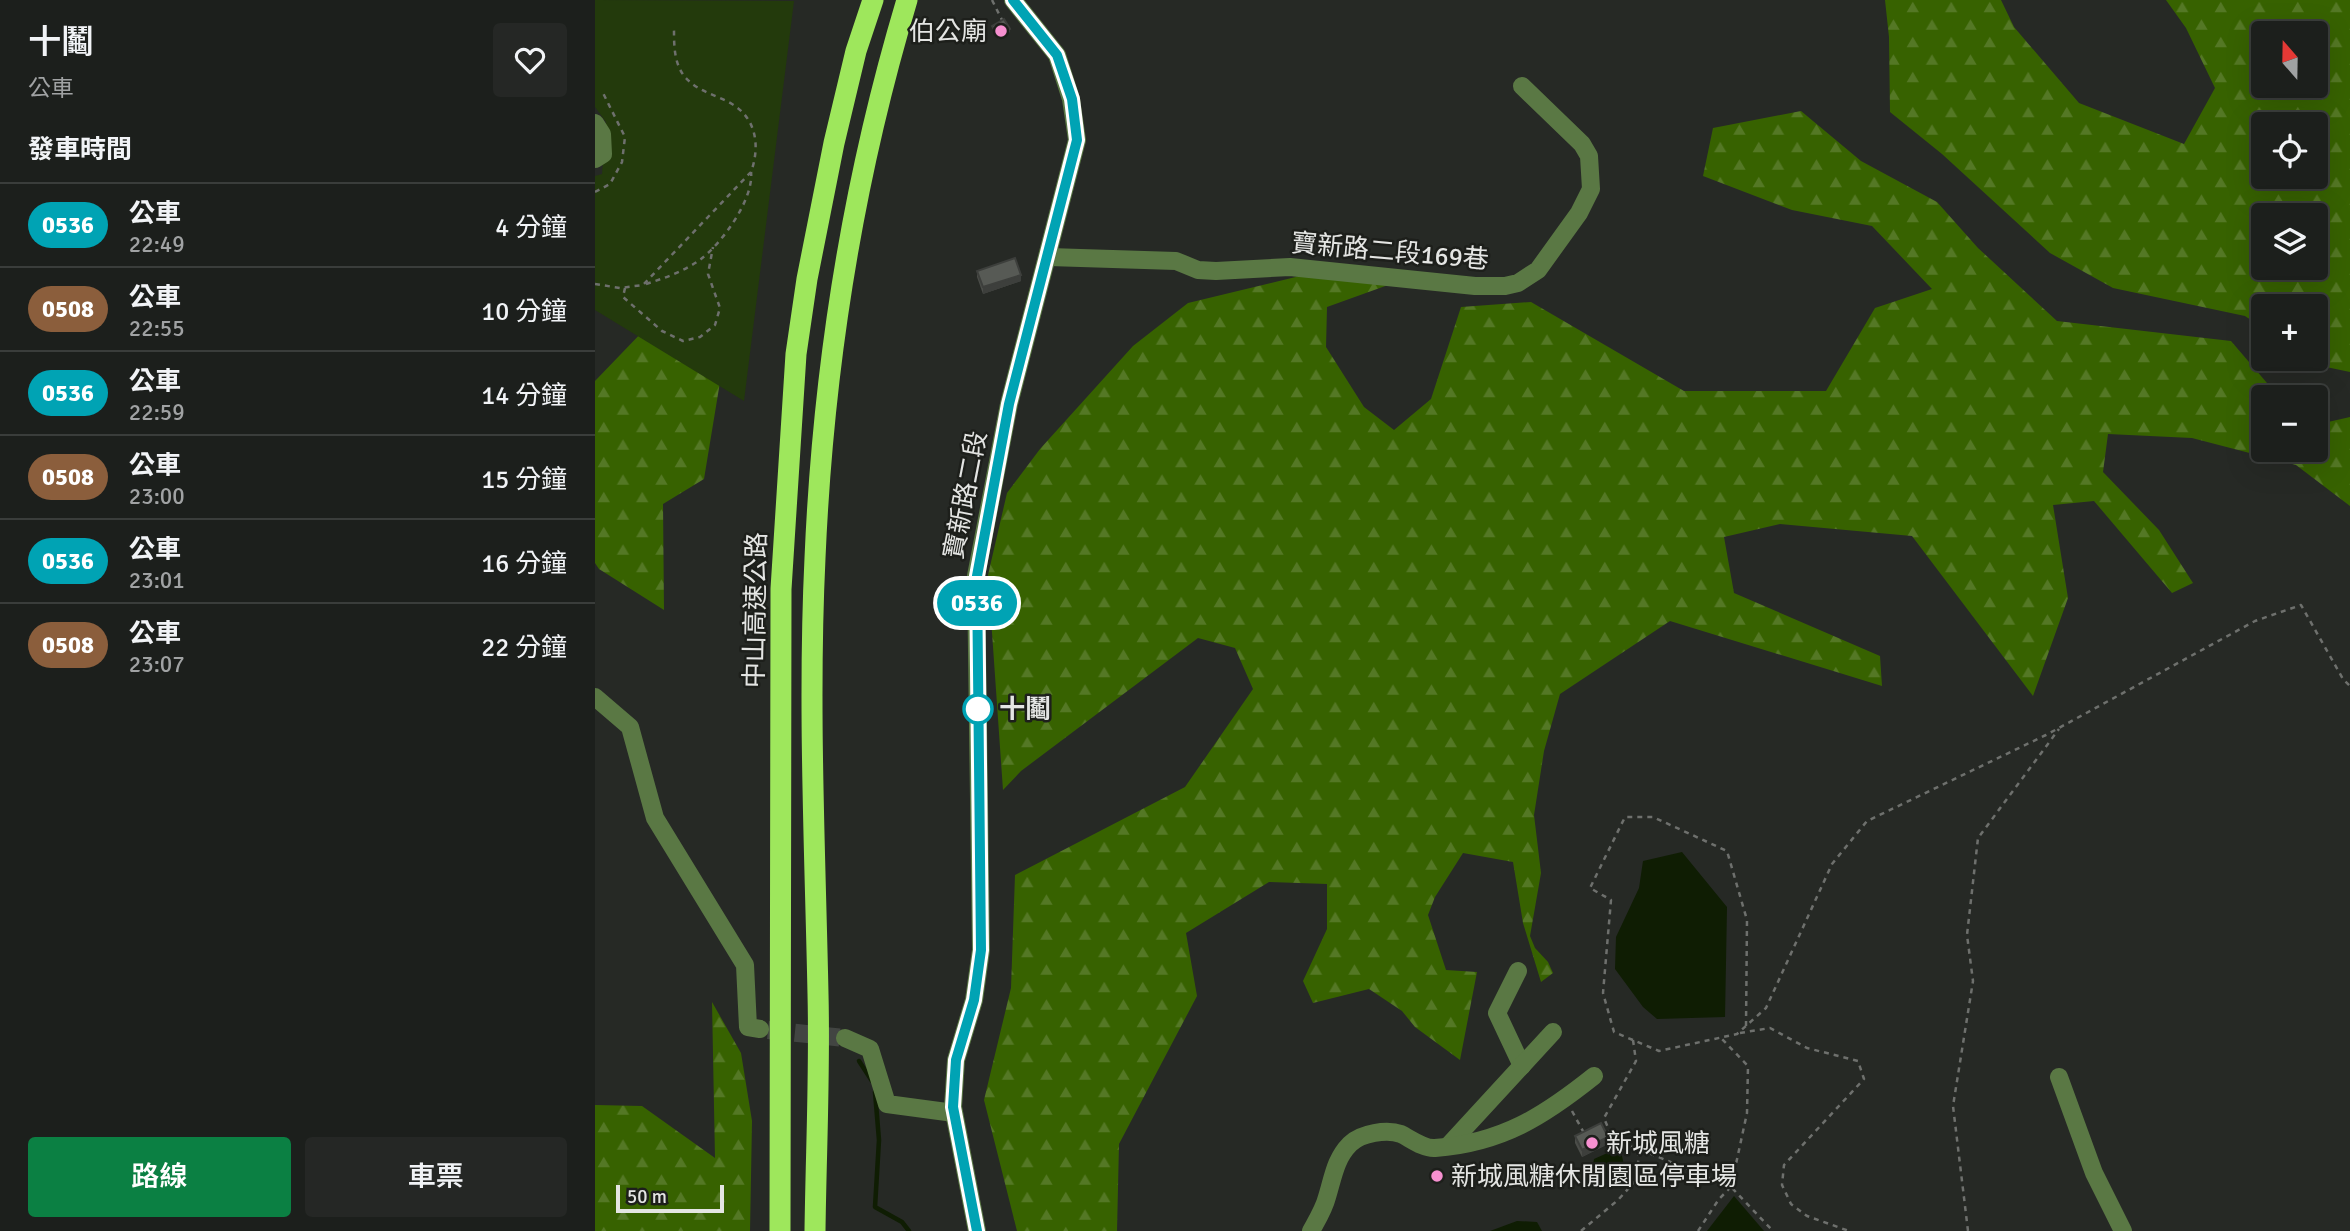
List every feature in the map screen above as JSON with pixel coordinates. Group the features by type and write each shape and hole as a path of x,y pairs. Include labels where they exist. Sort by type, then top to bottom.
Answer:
{"highway":[{"name":"中山高速公路","path":"780,1231 781,589 796,355 807,279 834,143 856,51 873,0"},
{"path":"815,1231 818,998 813,736 814,586 825,421 836,334 865,158 884,78 907,0"}],"street":[{"name":"寶新路二段","path":"977,1231 954,1113 956,1060 974,1000 981,950 977,576 1009,404 1077,140 1072,99 1057,55 1013,0"},
{"name":"寶新路二段169巷","path":"1049,257 1176,261 1207,271 1290,267 1475,286 1518,283 1538,270 1579,213 1591,189 1589,156 1582,145 1522,86"},
{"path":"595,123 602,134 603,154 595,159"},
{"path":"595,697 631,727 655,818 745,965 748,1027 760,1029"},
{"path":"1518,971 1497,1013 1522,1066"},
{"path":"1448,1146 1553,1032"},
{"path":"845,1038 870,1049 887,1104 954,1113"},
{"path":"1311,1231 1327,1199 1335,1167 1342,1153 1353,1141 1366,1134 1397,1133 1432,1149 1505,1133 1528,1123 1565,1100 1594,1076"},
{"path":"2059,1077 2094,1173 2123,1231"}],"path":[{"path":"992,0 1004,22"},
{"path":"643,285 751,172 757,157 755,134 747,115 731,103 711,96 684,76 674,51 674,30"},
{"path":"595,284 625,288 643,285 669,277 701,258 733,223 746,200 752,179 751,172"},
{"path":"625,288 623,297 662,331 683,341 700,337 715,325 720,308 708,274 713,247"},
{"path":"1737,1034 1766,1008 1832,864 1867,821 2061,727 2255,621 2301,605 2343,679 2350,686"},
{"path":"1968,1231 1953,1106 1973,981 1966,936 1978,838 2061,727"},
{"path":"1746,1026 1747,920 1727,850 1653,817 1625,817 1590,888 1611,900 1603,993 1614,1032 1659,1051 1770,1028 1807,1048 1858,1061 1864,1079 1784,1165 1782,1185 1791,1204 1807,1216 1849,1231"},
{"path":"1698,1231 1719,1199 1731,1187 1747,1113 1748,1066 1721,1038"},
{"path":"1633,1040 1636,1060 1604,1118 1614,1142 1639,1149 1731,1187 1773,1231"},
{"path":"1565,1100 1587,1137"},
{"path":"1581,1231 1618,1200 1637,1179 1639,1149"}],"green space":[{"path":"595,0 794,1 744,401 595,310 595,176 602,174 606,122 595,107"},
{"path":"1885,0 2001,0 2014,27 2079,103 2184,144 2215,88 2186,28 2166,0 2350,0 2350,372 2328,367 2328,294 2251,294 2251,320 2245,316 2113,288 2050,253 1942,154 1890,112 1889,37"},
{"path":"1801,111 1861,161 1937,202 1978,248 2057,321 2231,341 2251,364 2251,371 2257,371 2269,385 2251,385 2251,453 2192,438 2108,434 2103,472 2159,530 2193,583 2172,593 2094,501 2053,505 2068,598 2033,696 1912,536 1780,524 1724,537 1734,593 1880,656 1882,686 1670,621 1560,694 1544,751 1534,815 1541,873 1530,936 1553,973 1541,982 1523,923 1513,862 1463,853 1435,897 1428,915 1446,970 1477,972 1460,1060 1415,1027 1402,1011 1369,989 1313,1003 1303,981 1327,929 1327,884 1269,882 1186,933 1197,996 1119,1144 1117,1231 1017,1231 984,1100 1011,988 1015,875 1185,787 1253,689 1235,648 1198,638 1021,771 1003,790 988,575 1007,493 1040,449 1133,346 1188,303 1308,274 1402,280 1327,307 1326,347 1364,407 1394,430 1431,399 1461,307 1531,302 1684,391 1826,391 1875,308 1932,289 1872,226 1792,210 1703,176 1713,128"},
{"path":"646,328 720,382 704,479 663,504 664,610 599,569 595,563 595,381"},
{"path":"2350,417 2350,506 2296,465 2284,462 2328,462 2328,422"},
{"path":"712,1002 741,1053 752,1121 750,1231 595,1231 595,1105 642,1106 715,1158"}],"shaded area":[{"path":"1682,852 1727,907 1725,1017 1657,1019 1643,1007 1615,969 1616,937 1639,888 1643,861"},
{"path":"1614,1150 1621,1152 1625,1169 1616,1180 1608,1180 1596,1172 1594,1159"},
{"path":"1734,1196 1764,1231 1707,1231"},
{"path":"1517,1221 1537,1222 1542,1231 1490,1231"}],"building":[{"name":"伯公廟","path":"1004,19 1010,29 998,36 992,26"},
{"path":"1015,258 1021,275 983,287 977,271"},
{"path":"1601,1123 1608,1137 1582,1150 1575,1136"}],"waterway":[{"path":"859,1061 872,1081"},
{"path":"875,1092 879,1140 875,1207 902,1222 909,1231"}],"tunnel":[{"path":"768,1030 845,1038"}],"bus line":[{"name":"0536","path":"977,1231 953,1107 956,1060 974,1000 981,950 977,576 1009,404 1077,140 1072,99 1057,55 1013,0"}],"place":[{"name":"伯公廟","path":"1001,31"},
{"name":"十鬮","path":"978,709"},
{"name":"新城風糖","path":"1592,1143"},
{"name":"新城風糖休閒園區停車場","path":"1437,1176"}]}
